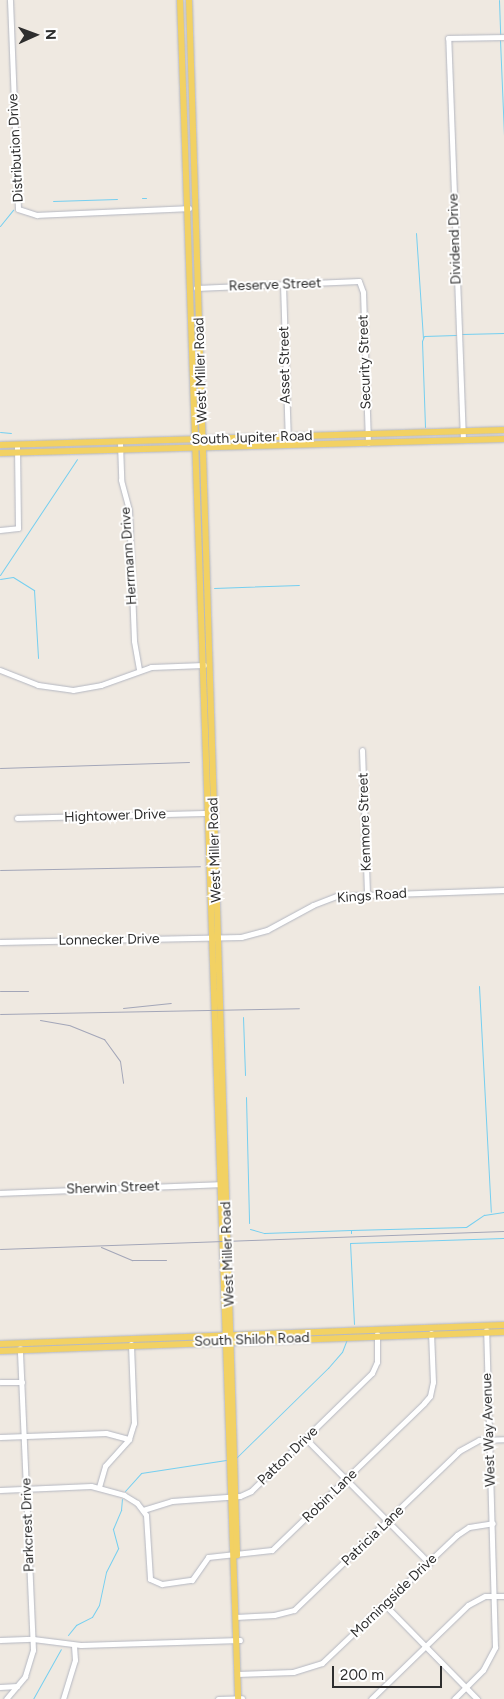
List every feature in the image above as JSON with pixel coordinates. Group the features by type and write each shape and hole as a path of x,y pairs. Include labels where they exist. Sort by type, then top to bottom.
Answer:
{"main road":[{"name":"West Miller Road","path":"180,0 206,665 240,1698"},
{"name":"West Miller Road","path":"189,0 204,444 206,665"},
{"path":"182,48 190,47"},
{"path":"192,344 200,344"},
{"name":"South Jupiter Road","path":"204,444 287,437 504,430"},
{"path":"415,433 416,442"},
{"name":"South Jupiter Road","path":"0,445 120,443 288,445 504,439"},
{"name":"South Jupiter Road","path":"0,453 120,450 196,444"},
{"name":"West Miller Road","path":"222,1184 221,1240 227,1338"},
{"name":"South Shiloh Road","path":"486,1329 504,1325"},
{"name":"South Shiloh Road","path":"0,1351 20,1347 377,1332 486,1329 504,1332"},
{"name":"South Shiloh Road","path":"0,1344 20,1347"}],"street":[{"name":"Distribution Drive","path":"10,0 18,209 37,214 195,207"},
{"name":"Dividend Drive","path":"463,440 448,38 504,37"},
{"name":"Reserve Street","path":"190,288 359,281"},
{"name":"Security Street","path":"359,281 363,292 368,443"},
{"name":"Asset Street","path":"283,284 288,445"},
{"name":"Herrmann Drive","path":"120,443 121,480 129,510 134,641 139,669"},
{"path":"0,530 18,528 17,444"},
{"path":"0,670 38,685 73,690 101,685 139,669 206,665"},
{"name":"Kenmore Street","path":"362,750 367,894"},
{"name":"Hightower Drive","path":"17,818 211,813"},
{"name":"Kings Road","path":"214,938 252,935 337,896 504,890"},
{"name":"Lonnecker Drive","path":"0,942 214,938"},
{"name":"Sherwin Street","path":"0,1193 222,1184"},
{"name":"West Way Avenue","path":"454,1699 490,1661 495,1647 486,1329"},
{"name":"Robin Lane","path":"143,1510 148,1524 149,1576 153,1582 192,1580 208,1557 272,1550 347,1480 430,1396 431,1330"},
{"name":"Patton Drive","path":"143,1510 172,1501 233,1496 251,1491 372,1373 377,1362 377,1332"},
{"path":"99,1486 105,1466 129,1439 134,1422 130,1342"},
{"name":"Parkcrest Drive","path":"6,1699 30,1666 33,1639 20,1347"},
{"path":"0,1382 22,1382"},
{"path":"0,1437 106,1433 129,1439"},
{"path":"306,1439 428,1563"},
{"name":"Patricia Lane","path":"237,1617 283,1614 294,1610 459,1452 479,1440 504,1439"},
{"path":"0,1490 99,1486 124,1496 143,1510"},
{"name":"Morningside Drive","path":"239,1674 293,1672 322,1663 469,1527 492,1523"},
{"path":"370,1699 476,1599 504,1596"},
{"path":"385,1605 477,1699"},
{"path":"0,1640 33,1639 74,1645 238,1640"},
{"path":"63,1699 75,1660 74,1645"},
{"path":"0,1687 17,1686"},
{"path":"218,1699 240,1698"}],"waterway":[{"path":"499,0 500,34"},
{"path":"500,40 504,136"},
{"path":"53,201 117,199"},
{"path":"0,226 13,210"},
{"path":"416,233 423,338"},
{"path":"462,334 504,333"},
{"path":"425,427 422,341 424,336 456,335"},
{"path":"0,432 11,433"},
{"path":"0,575 77,459"},
{"path":"0,579 13,577 34,590 38,658"},
{"path":"214,588 299,585"},
{"path":"479,986 491,1212"},
{"path":"243,1017 245,1075"},
{"path":"246,1097 249,1223"},
{"path":"351,1230 466,1227 484,1215 504,1212"},
{"path":"250,1229 264,1233 351,1230 351,1233"},
{"path":"354,1324 350,1243 504,1238"},
{"path":"236,1458 328,1368 342,1352 347,1339"},
{"path":"125,1491 141,1473 226,1460"},
{"path":"68,1635 76,1625 92,1617 99,1605 106,1572 118,1548 113,1529 121,1510 122,1499"},
{"path":"33,1699 61,1649"}],"railway":[{"path":"0,768 189,762"},
{"path":"0,870 200,866"},
{"path":"0,991 28,991"},
{"path":"123,1008 171,1003"},
{"path":"0,1014 299,1008"},
{"path":"40,1020 69,1025 104,1039 120,1061 123,1083"},
{"path":"0,1249 504,1231"},
{"path":"101,1247 132,1260 166,1260"}]}
